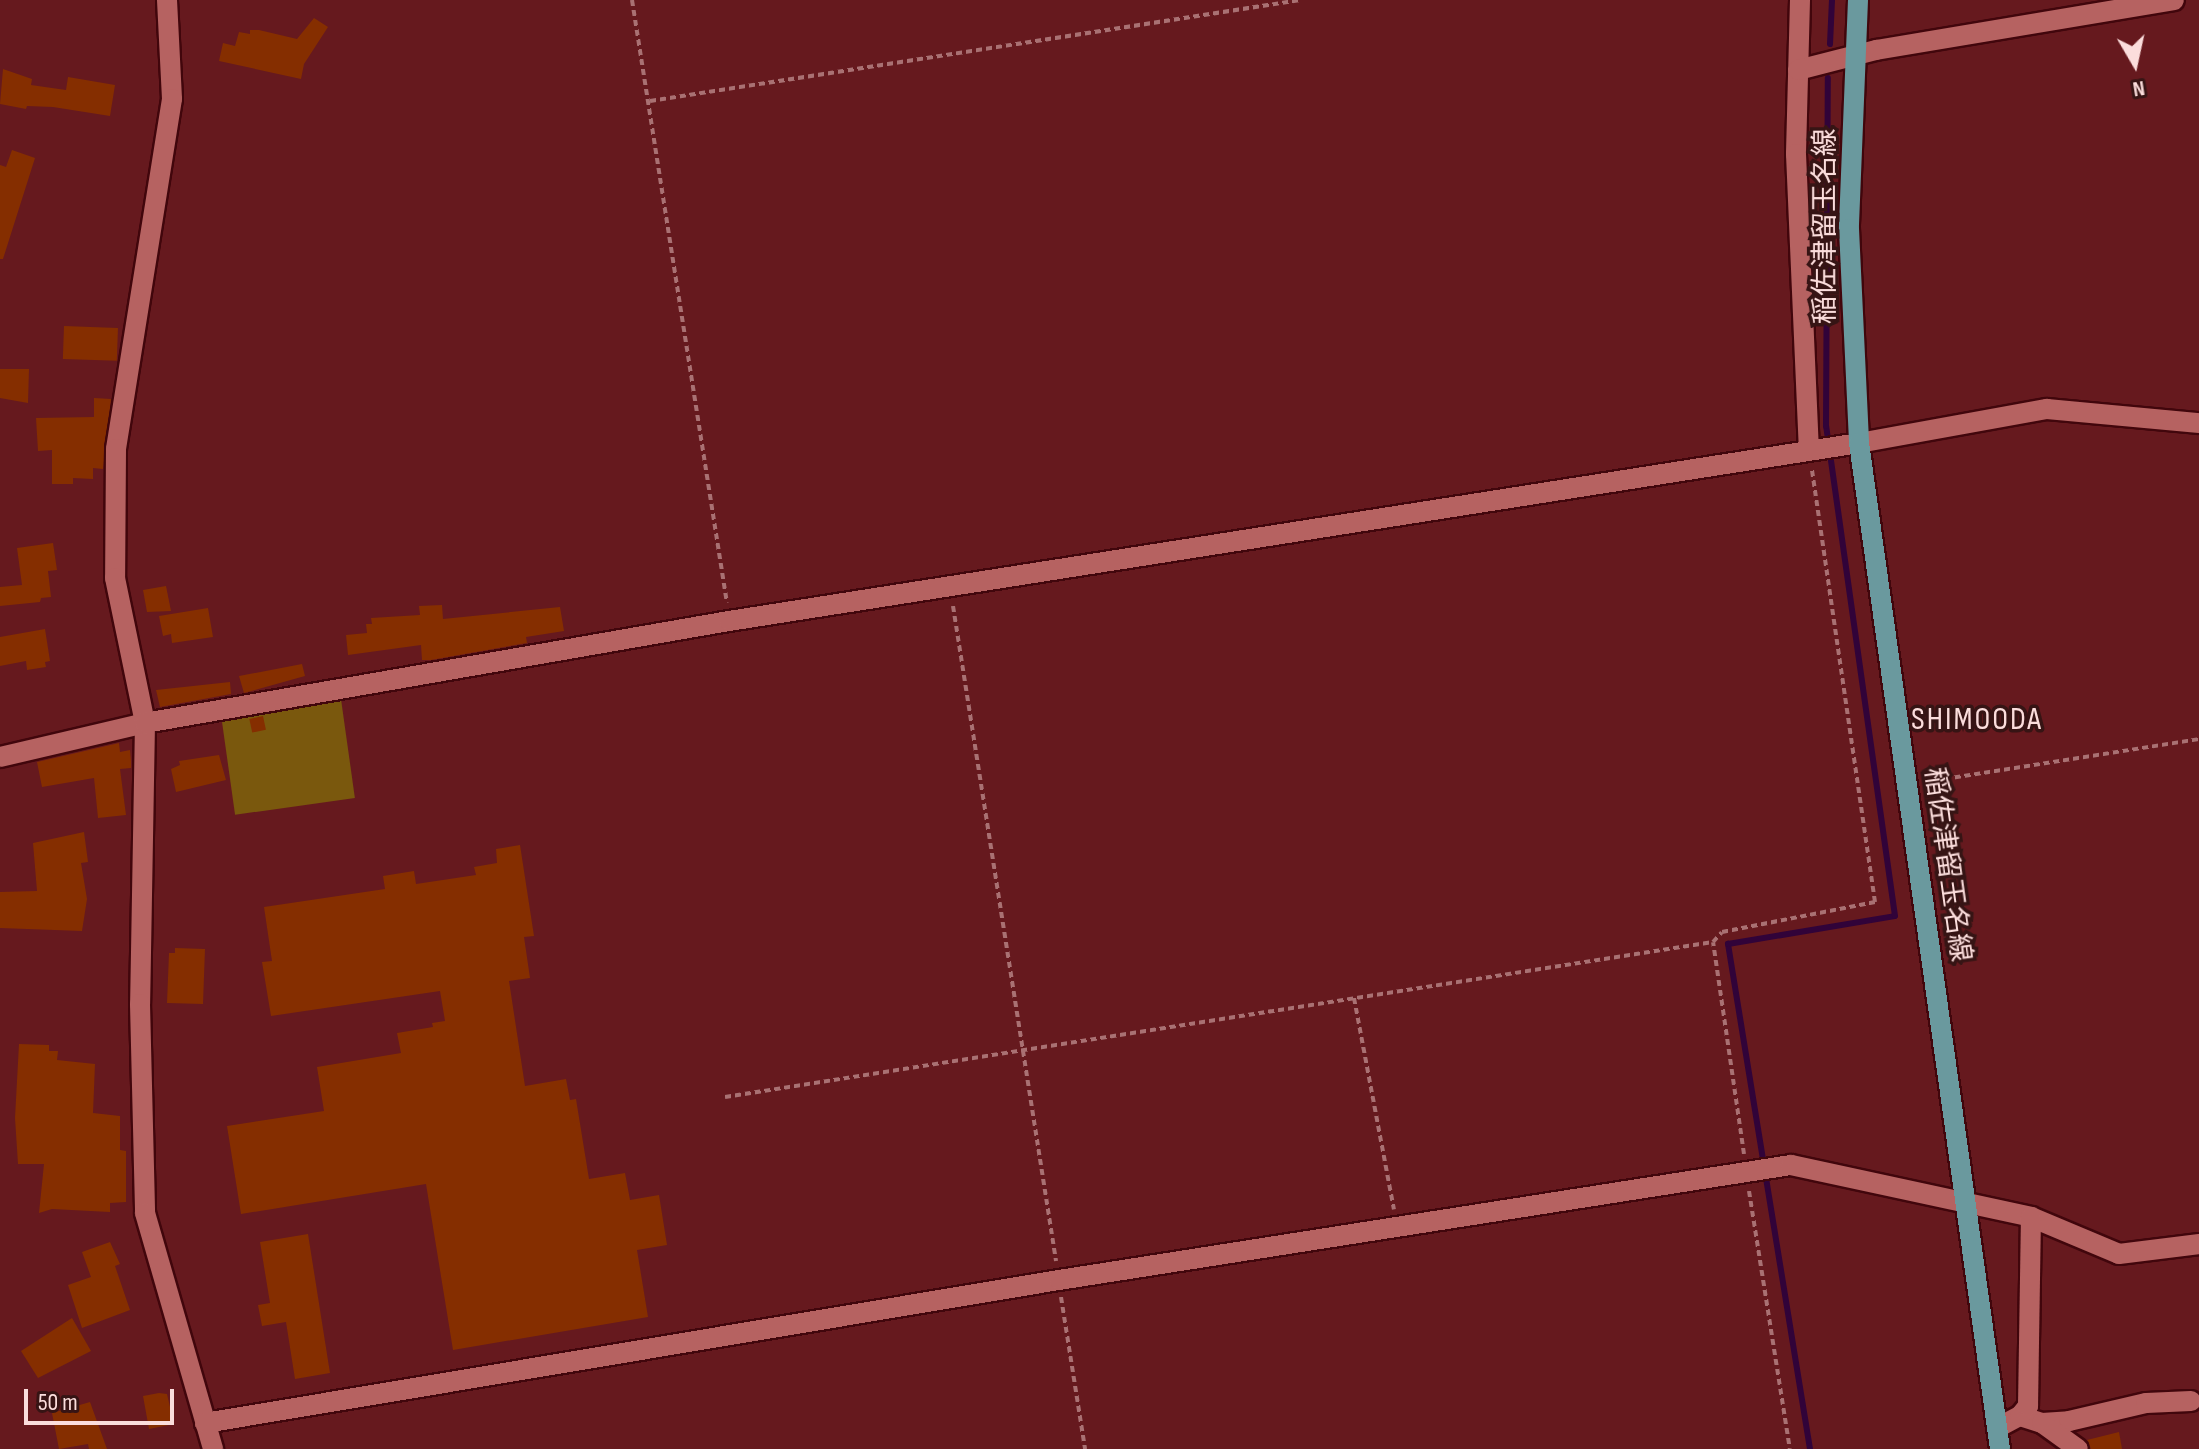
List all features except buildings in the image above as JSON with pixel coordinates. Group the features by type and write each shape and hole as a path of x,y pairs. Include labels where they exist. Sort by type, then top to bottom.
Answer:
{"main road":[{"name":"稲佐津留玉名線","path":"1858,0 1849,229 1856,443 1908,785 2000,1449"}],"street":[{"path":"167,0 172,99 116,449 115,578 145,723 140,1004 145,1213 213,1449"},
{"path":"1800,0 1796,154 1809,448"},
{"path":"1798,70 1855,54 2174,0"},
{"path":"0,757 145,723 729,621 1856,443 2047,409 2199,423"},
{"path":"205,1423 1059,1280 1791,1165 2031,1217 2119,1254 2199,1244"},
{"path":"1997,1428 2020,1416 2028,1406 2031,1217"},
{"path":"2042,1423 2069,1421 2146,1403 2191,1401"},
{"path":"2020,1416 2042,1423 2078,1449"}],"path":[{"path":"632,0 729,621"},
{"path":"650,101 1300,0"},
{"path":"725,1097 1713,942 1722,932 1875,902 1809,448"},
{"path":"950,585 1085,1449"},
{"path":"1908,785 2199,739"},
{"path":"1713,942 1790,1449"},
{"path":"1354,998 1398,1227"}],"shaded area":[{"path":"340,692 355,798 235,815 220,709"}],"waterway":[{"path":"1830,44 1832,0"},
{"path":"1810,1449 1728,944 1895,916 1826,426 1828,78"}],"district":[{"name":"SHIMOODA","path":"1977,720"}]}
